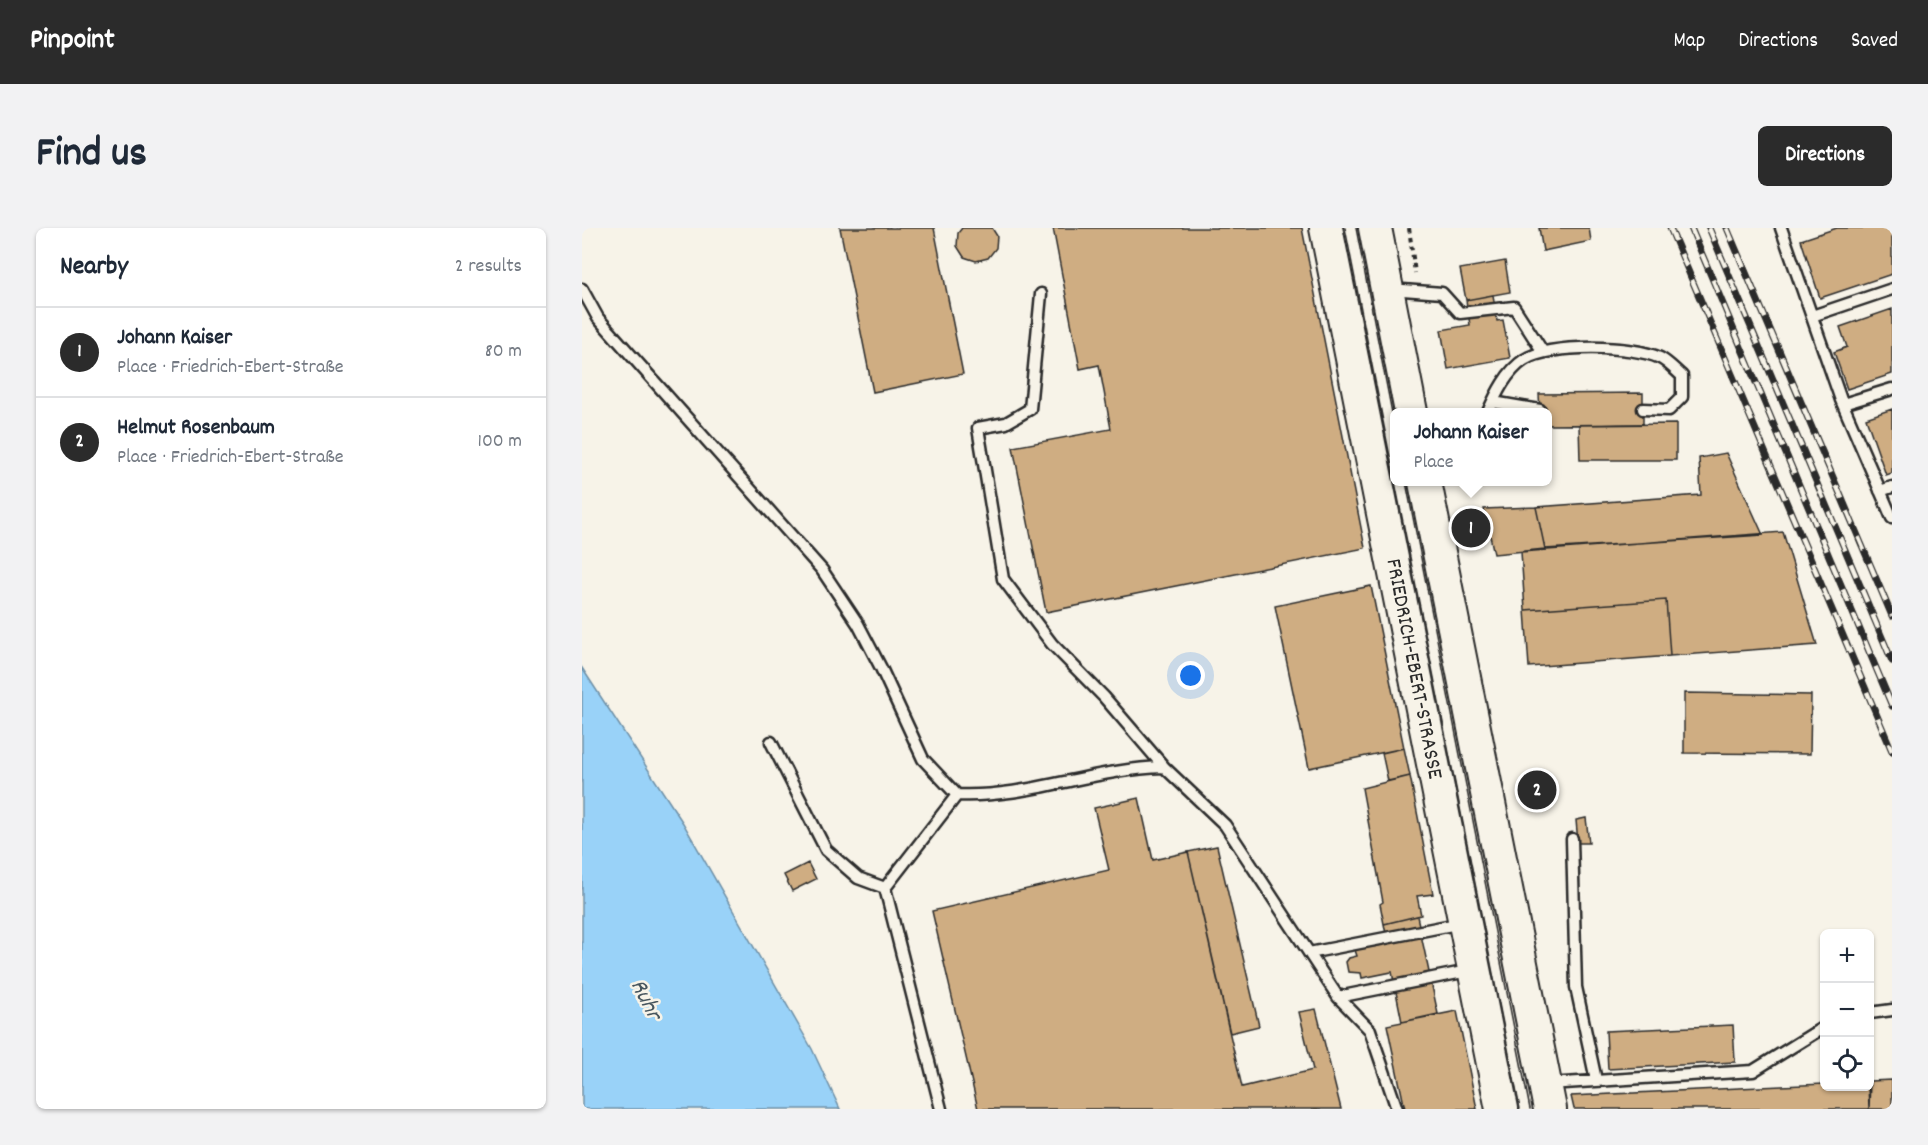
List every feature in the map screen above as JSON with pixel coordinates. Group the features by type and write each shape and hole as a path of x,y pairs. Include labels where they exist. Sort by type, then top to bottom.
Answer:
{"main road":[{"name":"FRIEDRICH-EBERT-STRASSE","path":"1326,228 1463,923 1502,1109"},
{"path":"1375,228 1410,408"},
{"path":"1426,486 1547,1097"}],"lane":[{"path":"1781,228 1843,404 1892,518"},
{"path":"1386,289 1442,293 1460,314 1514,306 1544,352"},
{"path":"1812,316 1892,289"},
{"path":"582,290 598,318 822,570 858,624 882,668 923,759 957,795 991,797 1137,767 1164,767"},
{"path":"1041,294 1030,410 1006,423 978,428 1003,579 1052,644 1104,697 1164,767 1225,825 1338,997 1370,1030 1397,1109"},
{"path":"1490,408 1506,378 1524,360 1544,352 1635,350 1662,359 1682,376 1682,397 1669,410 1643,409"},
{"path":"1843,404 1892,389"},
{"path":"1493,402 1528,408"},
{"path":"1880,491 1892,487"},
{"path":"771,742 826,850 858,878 885,888"},
{"path":"885,888 957,795"},
{"path":"1572,839 1576,987 1596,1080"},
{"path":"885,888 941,1109"},
{"path":"1309,953 1463,923"},
{"path":"1338,997 1474,969"},
{"path":"1874,1012 1892,1010"},
{"path":"1547,1097 1596,1080 1753,1071 1820,1029"}],"water":[{"name":"Ruhr","path":"582,668 683,823 812,1049 840,1109 582,1109"}],"building":[{"path":"840,228 934,228 963,374 873,392"},
{"path":"962,228 992,228 997,236 996,248 988,258 976,261 964,257 957,246 958,233"},
{"path":"1053,228 1302,228 1365,548 1046,612 1013,447 1111,429 1099,365 1080,369"},
{"path":"1539,228 1589,228 1591,241 1543,251"},
{"path":"1837,228 1892,228 1892,274 1820,298 1801,240"},
{"path":"1505,261 1510,292 1466,300 1460,269"},
{"path":"1493,295 1497,321 1503,320 1510,358 1448,369 1441,330 1470,325 1466,300"},
{"path":"1892,309 1892,374 1847,389 1834,352 1847,347 1840,327"},
{"path":"1643,393 1643,424 1552,425 1552,408 1540,408 1539,394"},
{"path":"1892,409 1892,473 1886,475 1866,418"},
{"path":"1676,424 1676,460 1580,460 1579,425"},
{"path":"1726,453 1763,535 1545,549 1536,507 1701,495 1699,458"},
{"path":"1536,507 1545,549 1494,554 1484,509"},
{"path":"1783,532 1817,645 1670,656 1666,600 1525,610 1521,552"},
{"path":"1371,586 1404,748 1309,768 1275,606"},
{"path":"1666,600 1670,656 1529,667 1525,610"},
{"path":"1684,693 1811,695 1810,754 1684,753"},
{"path":"1404,748 1410,776 1388,781 1382,753"},
{"path":"1410,776 1433,894 1417,896 1421,915 1384,924 1380,904 1383,902 1362,788"},
{"path":"1139,798 1153,860 1188,852 1242,1087 1313,1070 1299,1012 1316,1009 1341,1109 978,1109 932,911 1109,870 1094,808"},
{"path":"1586,818 1589,843 1578,843 1576,820"},
{"path":"1217,846 1259,1026 1230,1033 1188,852"},
{"path":"808,863 816,879 792,891 784,875"},
{"path":"1417,916 1438,1014 1402,1022 1392,972 1362,978 1361,973 1348,972 1346,962 1349,958 1357,956 1355,950 1388,944 1384,924"},
{"path":"1457,1011 1477,1109 1405,1109 1387,1025"},
{"path":"1733,1025 1735,1062 1608,1069 1606,1031"},
{"path":"1892,1080 1892,1109 1869,1109 1870,1091 1874,1091 1874,1081"},
{"path":"1820,1084 1820,1091 1868,1091 1869,1109 1574,1109 1571,1096"}],"tram line":[{"path":"1345,228 1390,457"},
{"path":"1356,228 1391,408"},
{"path":"1396,486 1520,1109"},
{"path":"1407,486 1530,1109"}],"railway":[{"path":"1670,228 1892,751"},
{"path":"1691,228 1892,706"},
{"path":"1709,228 1892,661"},
{"path":"1727,228 1892,616"}],"place":[{"name":"Johann Kaiser","path":"1471,528"},
{"name":"Helmut Rosenbaum","path":"1537,790"}]}
